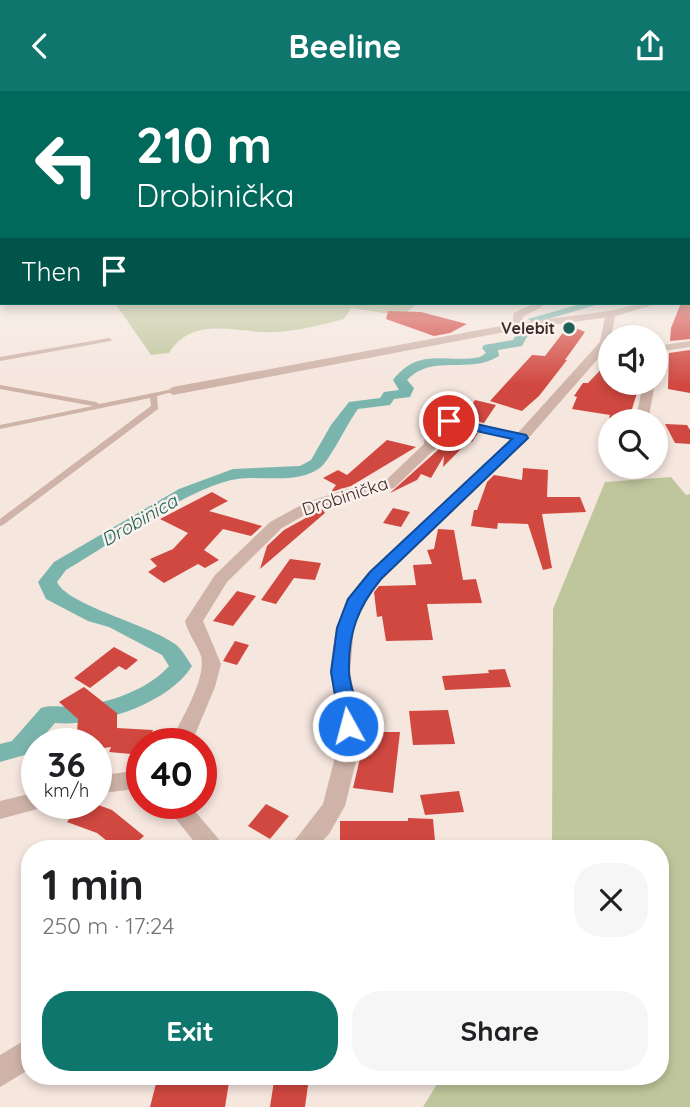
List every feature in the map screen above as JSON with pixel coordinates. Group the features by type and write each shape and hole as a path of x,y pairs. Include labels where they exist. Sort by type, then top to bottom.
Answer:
{"street":[{"path":"522,326 515,317 539,305"},
{"path":"173,391 522,326 610,314 647,305"},
{"path":"609,325 610,314"},
{"path":"668,347 690,344"},
{"path":"309,840 321,827 334,806 349,745 347,706 340,672 345,628 356,599 375,576 522,438 598,355"},
{"name":"Drobinička","path":"187,728 212,665 210,656 195,632 194,621 221,579 276,525 310,506 349,493 389,485 431,445 433,431 437,425 449,421 462,422 522,438"},
{"path":"0,810 21,805"},
{"path":"188,819 207,840"},
{"path":"0,1073 21,1058"}],"lane":[{"path":"0,359 109,340"},
{"path":"0,387 104,405"},
{"path":"0,427 173,391"},
{"path":"0,523 155,407 153,395"}],"green space":[{"path":"116,305 415,305 403,316 351,308 344,319 292,330 203,330 179,341 169,353 151,355"},
{"path":"671,477 686,495 690,494 690,1107 423,1107 436,1085 669,1085 669,840 552,840 553,609 605,482"}],"building":[{"path":"680,305 690,305 690,339 670,341 671,328"},
{"path":"388,311 421,312 467,324 450,333 434,336 386,319"},
{"path":"569,325 585,332 539,396 522,411 490,401 532,355 545,356"},
{"path":"690,350 690,393 668,389 669,353"},
{"path":"598,373 598,395 636,395 632,409 598,409 598,413 572,409 577,397 574,396 583,383 588,383"},
{"path":"475,400 496,405 484,423 463,418"},
{"path":"668,424 687,425 690,430 690,444 675,443"},
{"path":"453,429 478,433 472,442 469,441 443,467 444,456 431,478 421,474 417,480 390,493 438,450 441,439"},
{"path":"387,440 416,447 351,486 331,492 336,485 323,478 338,470 347,475"},
{"path":"523,468 548,470 547,497 580,497 586,512 542,514 552,568 543,570 528,524 498,523 497,529 471,526 474,510 477,510 487,482 494,475 522,480"},
{"path":"212,492 228,501 209,511 262,526 251,536 223,529 204,550 219,560 205,568 198,564 164,583 148,572 157,566 150,559 173,549 188,533 160,519"},
{"path":"393,508 410,512 401,527 383,523"},
{"path":"322,509 325,513 260,569 267,546 284,530"},
{"path":"438,529 454,530 463,580 476,579 482,603 427,604 433,640 386,641 382,616 377,617 374,592 379,586 416,585 413,565 432,564 427,550 434,549"},
{"path":"290,559 321,563 315,580 294,578 276,604 261,600"},
{"path":"237,591 256,596 233,626 213,621"},
{"path":"235,641 249,645 237,665 223,661"},
{"path":"114,647 138,660 126,670 119,666 90,688 74,678"},
{"path":"505,669 511,687 445,690 442,676 489,673 488,670"},
{"path":"84,687 117,713 117,728 126,728 126,754 112,752 112,728 77,728 78,719 59,702"},
{"path":"448,710 455,744 413,745 409,711"},
{"path":"362,732 400,732 393,793 353,788 363,746"},
{"path":"459,791 464,812 425,815 420,795"},
{"path":"266,804 289,816 270,839 248,826"},
{"path":"112,810 144,836 139,840 106,840 97,833 67,822 69,819 112,819"},
{"path":"408,818 433,819 435,840 340,840 340,821 408,821"},
{"path":"156,1085 229,1085 225,1107 150,1107"},
{"path":"273,1085 308,1085 305,1107 270,1107"}],"waterway":[{"name":"Drobinica","path":"534,319 589,305"},
{"name":"Drobinica","path":"0,753 20,748 49,714 85,713 116,706 147,694 172,677 181,666 169,650 116,622 95,616 53,595 47,582 60,566 185,492 233,474 304,471 317,463 338,425 354,405 385,402 389,395 405,394 407,388 400,380 410,369 422,363 472,362 484,359 494,353 488,348 518,343 526,328"}],"place":[{"name":"Velebit","path":"569,328"}],"route":[{"path":"348,726 340,672 345,628 356,599 375,576 522,438 449,421"}]}
